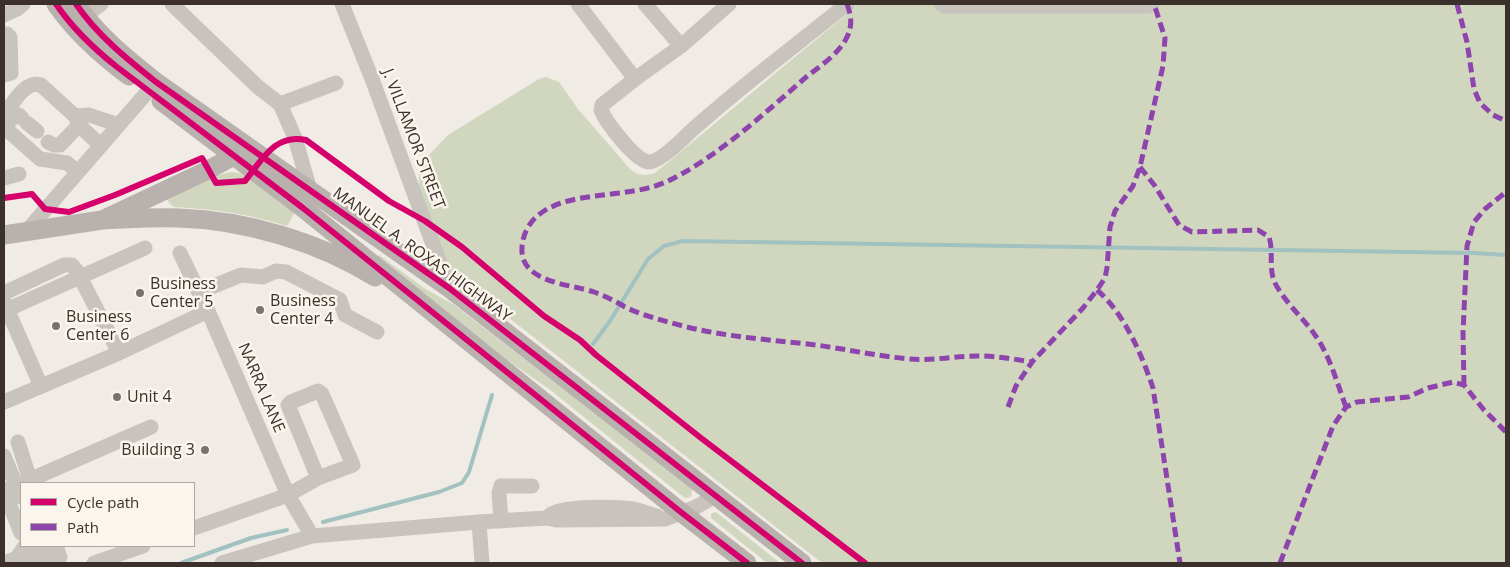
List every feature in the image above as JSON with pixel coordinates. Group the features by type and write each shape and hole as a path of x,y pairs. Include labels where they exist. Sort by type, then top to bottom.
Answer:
{"main road":[{"name":"MANUEL A. ROXAS HIGHWAY","path":"56,4 67,20 92,46 242,151 444,320 673,516 747,563"},
{"name":"MANUEL A. ROXAS HIGHWAY","path":"80,10 153,87"},
{"name":"MANUEL A. ROXAS HIGHWAY","path":"242,151 310,190 449,288 802,563"},
{"path":"102,220 208,170 242,151"},
{"path":"4,235 102,220 179,218 233,223 306,243 360,268 444,320"}],"street":[{"path":"4,15 23,4"},
{"path":"80,10 101,4"},
{"name":"J. VILLAMOR STREET","path":"342,4 372,79 449,288"},
{"path":"578,4 635,79"},
{"path":"645,4 681,46"},
{"path":"729,4 681,46 602,105 601,110 630,149 640,159 651,162 658,159 711,113 847,4"},
{"path":"941,4 945,6 1147,6 1152,4"},
{"path":"180,6 258,87 280,104 295,138 310,190"},
{"path":"4,34 8,34 10,37 11,73 4,76"},
{"path":"4,115 27,86 33,83 44,87 101,146"},
{"path":"280,104 336,83"},
{"path":"26,232 153,87"},
{"path":"78,172 67,163 40,159 4,127 14,116 19,115 54,145 60,145 77,120 94,116 119,125"},
{"path":"4,178 19,174"},
{"path":"41,386 5,308 145,248"},
{"name":"NARRA LANE","path":"180,253 208,311 288,495 312,536"},
{"path":"4,293 64,265 72,265 119,353"},
{"path":"199,292 241,276 262,278 276,271 286,272 340,300 345,315 376,332"},
{"path":"4,402 119,353 208,311"},
{"path":"195,528 288,495 318,478 354,465 322,394 318,391 288,405 318,478"},
{"path":"31,482 151,428"},
{"path":"18,442 20,518"},
{"path":"4,456 18,488"},
{"path":"501,521 499,493 501,486 532,486"},
{"path":"229,562 312,536 547,518 556,511 599,508 635,510 673,516 715,496"},
{"path":"479,522 482,563"},
{"path":"4,563 17,558 25,547"},
{"path":"26,547 33,563"},
{"path":"43,547 55,555"},
{"path":"94,563 141,547"}],"green space":[{"path":"850,4 1506,4 1506,563 822,563 449,271 419,190 419,175 429,155 448,135 539,79 546,77 559,82 578,109 631,170 643,175 655,173 847,14"},
{"path":"231,172 246,176 295,212 287,226 231,213 174,207 167,199 215,176"},
{"path":"379,255 424,288 454,305 691,487 691,497 685,498 681,495 549,389 507,360 377,257"},
{"path":"714,512 780,563 767,563 711,518 711,514"}],"waterway":[{"path":"593,344 610,321 648,259 664,246 683,241 1506,255"},
{"path":"323,522 439,492 462,483 469,472 492,395"},
{"path":"181,563 251,538 287,530"}],"marked path":[{"path":"847,4 851,24 847,37 839,49 722,148 686,171 653,187 572,200 557,204 544,211 535,218 526,231 522,247 523,259 537,275 548,280 594,292 648,316 706,331 910,359 985,356 1032,362"},
{"path":"1008,407 1016,386 1032,362 1083,308 1105,278 1110,227 1115,211 1133,186 1140,167 1163,66 1165,38 1154,4"},
{"path":"1457,4 1467,42 1474,89 1480,103 1493,115 1506,121"},
{"path":"1140,167 1155,186 1179,225 1192,232 1258,230 1269,237 1272,272 1275,283 1320,343 1333,370 1346,407"},
{"path":"1464,385 1463,333 1467,246 1474,222 1485,209 1506,192"},
{"path":"1097,290 1107,299 1124,322 1138,349 1153,388 1180,563"},
{"path":"1280,563 1333,426 1346,407 1357,402 1408,397 1428,388 1453,382 1464,385 1484,410 1506,432"}],"cycle path":[{"path":"56,4 84,38 117,67 303,208 682,513 747,563"},
{"path":"76,4 103,36 156,82 449,288 802,563"},
{"path":"4,198 32,194 45,209 69,212 115,195 202,158 216,183 245,181 270,150 278,144 286,140 306,140 389,201 425,221 462,247 544,316 580,340 596,355 701,438 865,563"}],"place":[{"name":"Business Center 5","path":"140,293"},
{"name":"Business Center 4","path":"260,310"},
{"name":"Business Center 6","path":"56,326"},
{"name":"Unit 4","path":"117,397"},
{"name":"Building 3","path":"205,450"}]}
